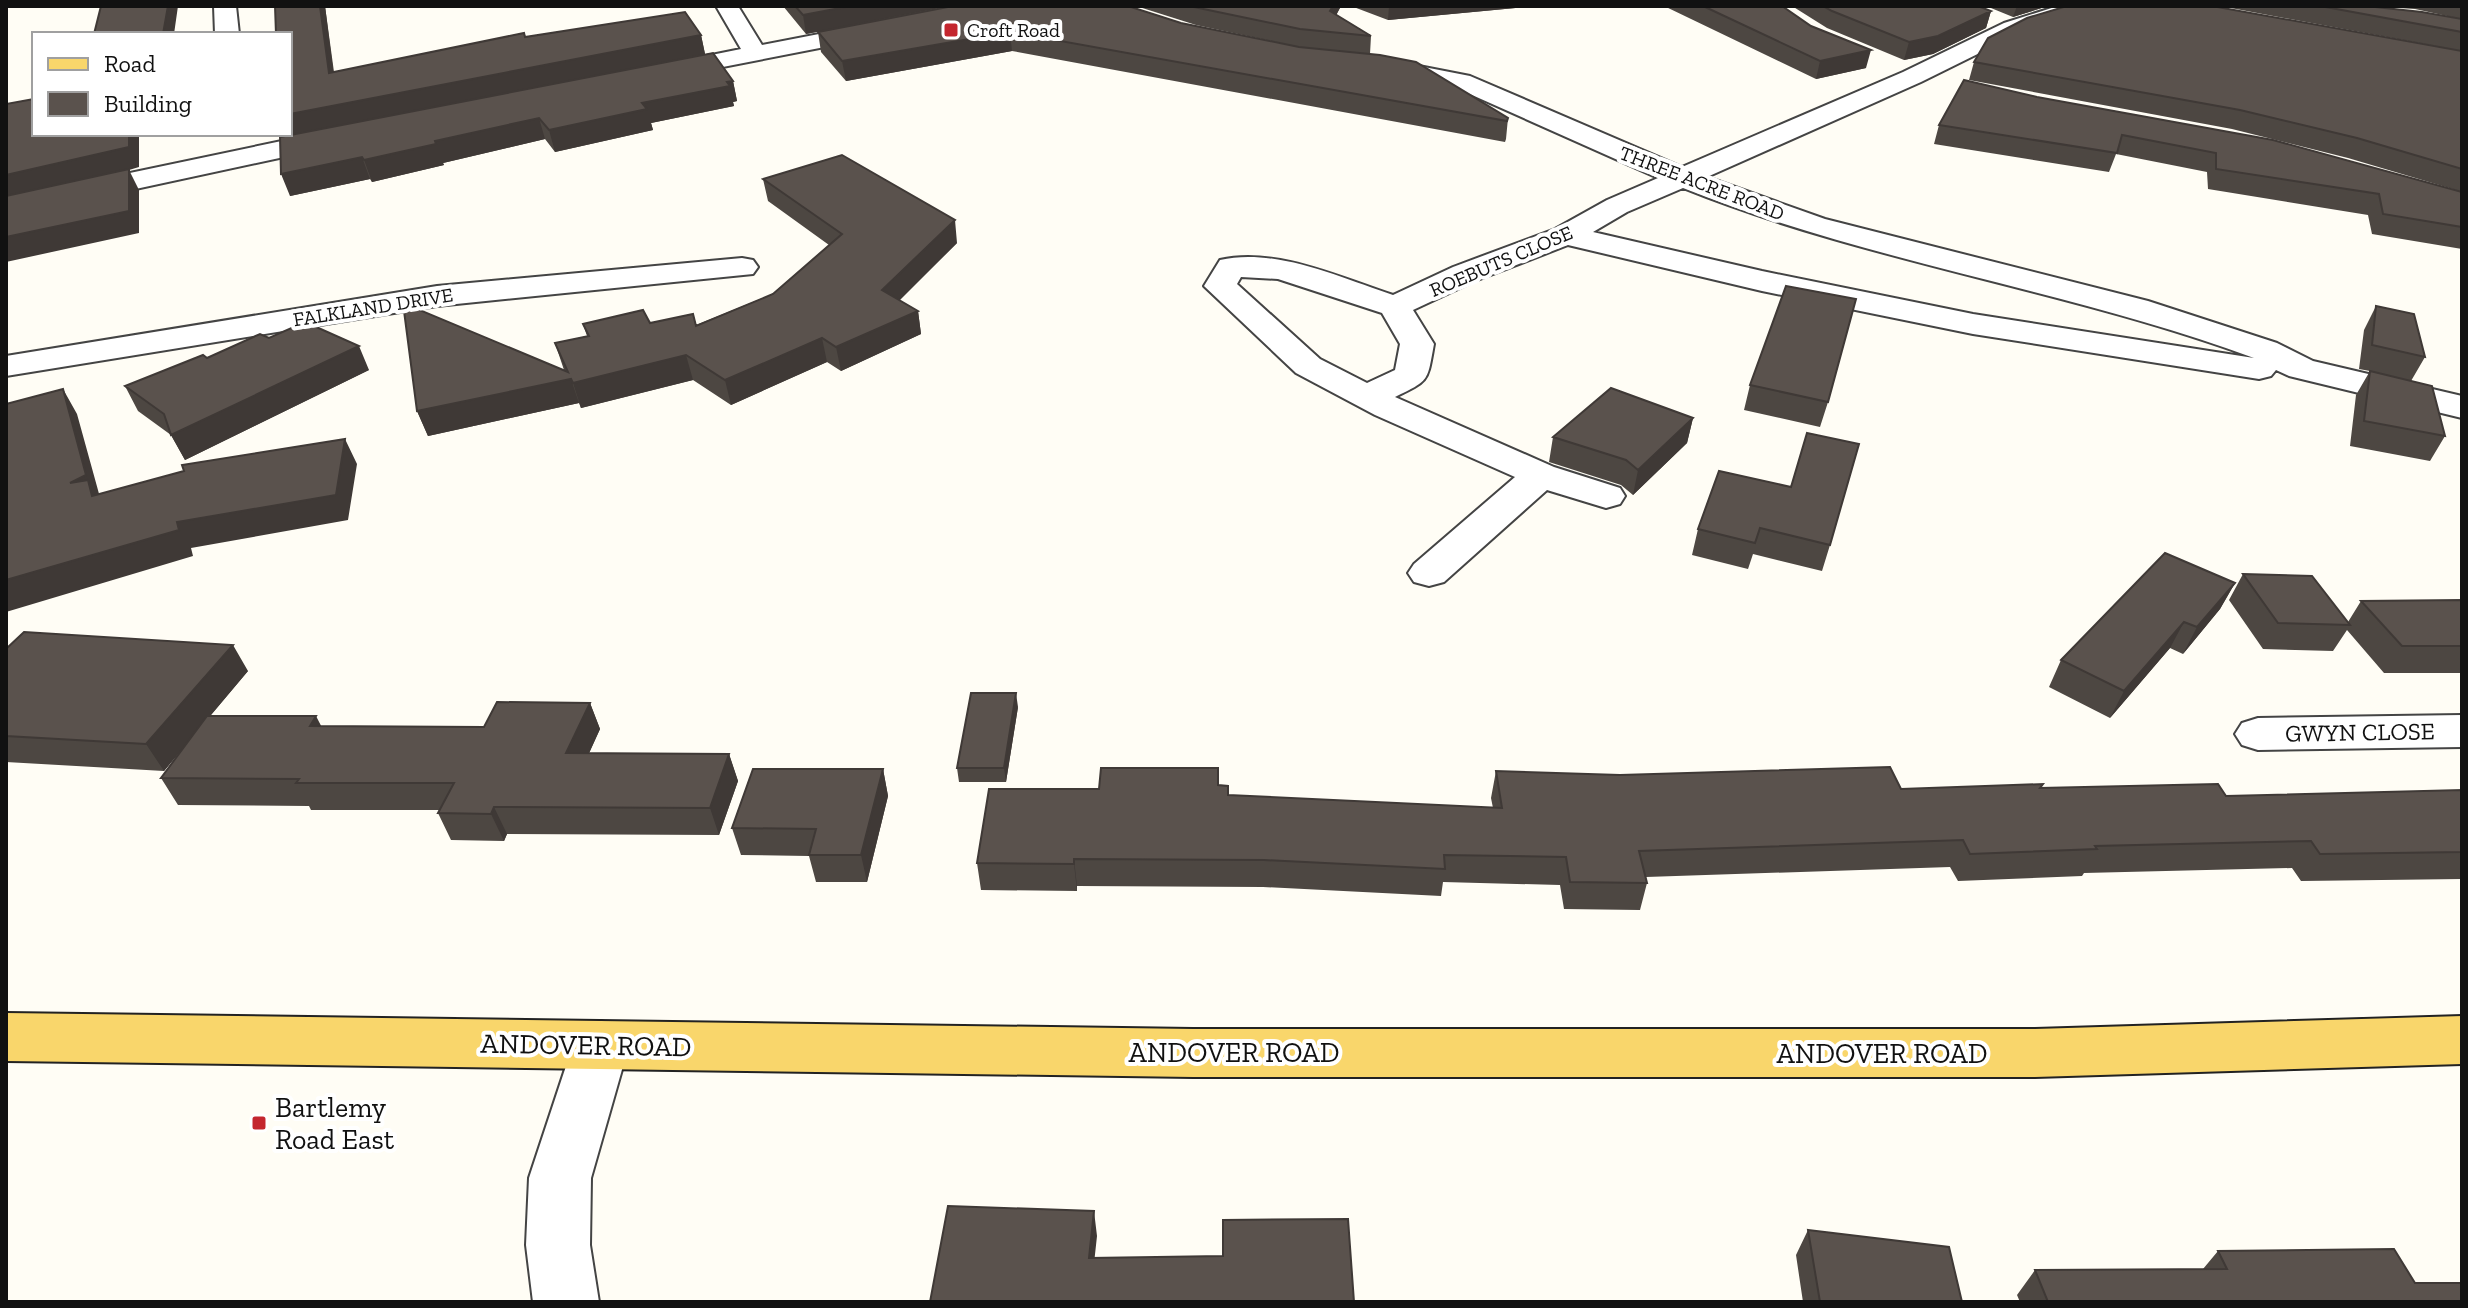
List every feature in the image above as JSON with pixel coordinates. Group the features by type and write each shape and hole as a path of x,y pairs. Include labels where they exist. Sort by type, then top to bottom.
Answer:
{"main road":[{"name":"ANDOVER ROAD","path":"6,1037 1193,1053 2035,1053 2462,1040"}],"street":[{"path":"225,6 227,32"},
{"path":"727,6 755,53"},
{"name":"ROEBUTS CLOSE","path":"1395,306 1464,274 1566,235 1617,206 1899,71 2012,28 2081,6"},
{"path":"1985,17 2012,28"},
{"path":"632,78 908,24"},
{"name":"THREE ACRE ROAD","path":"1353,62 1461,81 1681,178 1814,225 2136,308 2265,350 2301,369"},
{"path":"1899,71 1957,88"},
{"path":"6,208 370,131"},
{"path":"216,162 218,136"},
{"name":"THREE ACRE ROAD","path":"1566,235 1762,281 1973,324 2250,368 2301,369 2462,407"},
{"name":"FALKLAND DRIVE","path":"6,366 437,296 742,267"},
{"path":"1366,397 1411,376 1417,344 1395,306 1281,270 1231,267 1220,286 1308,366 1366,397 1434,430 1480,445 1541,475 1606,496"},
{"path":"1429,573 1541,475"},
{"name":"GWYN CLOSE","path":"2258,734 2462,731"},
{"path":"566,1302 558,1245 560,1178 601,1045"}],"building":[{"path":"101,6 168,6 163,32 94,32"},
{"path":"275,6 320,6 329,73 524,33 525,37 685,12 701,35 292,114 292,32 276,32"},
{"path":"795,6 851,6 803,15"},
{"path":"953,6 1128,6 1181,23 1299,47 1416,62 1508,118 1507,121 1010,32 842,61 818,32"},
{"path":"1189,6 1333,6 1330,11 1371,36 1300,29"},
{"path":"1703,6 1782,6 1811,26 1871,50 1820,61"},
{"path":"1823,6 1978,6 1991,11 1938,36 1909,42"},
{"path":"2067,6 2212,6 2462,51 2462,169 2357,138 2240,110 1974,62 1988,38 2027,18"},
{"path":"2320,6 2366,6 2462,19 2462,32"},
{"path":"713,53 733,81 727,82 730,86 642,103 647,109 549,130 539,118 364,160 362,157 281,174 280,137"},
{"path":"1964,80 2037,97 2273,140 2462,192 2462,227 2383,214 2379,194 2216,169 2216,153 2122,135 2117,153 1939,125"},
{"path":"32,99 32,136 129,136 129,147 6,175 6,104"},
{"path":"842,155 955,220 882,290 918,311 836,347 822,338 725,380 686,355 573,383 571,379 417,411 403,303 568,372 555,343 589,336 583,324 643,310 650,323 693,314 696,326 773,294 842,234 763,179"},
{"path":"129,169 129,211 6,237 6,196"},
{"path":"1786,286 1856,299 1828,402 1750,385"},
{"path":"2376,306 2414,314 2425,357 2372,345"},
{"path":"305,322 359,346 171,435 164,414 125,386 203,355 207,358 260,334 269,338"},
{"path":"2370,371 2432,386 2445,436 2364,421"},
{"path":"1611,388 1693,418 1638,470 1626,460 1553,437"},
{"path":"63,389 86,475 70,483 88,480 92,496 184,471 182,465 345,439 336,495 177,522 179,530 6,580 6,404"},
{"path":"1807,433 1859,444 1830,545 1760,528 1755,543 1698,529 1719,471 1791,487"},
{"path":"2165,553 2235,583 2197,627 2184,622 2124,691 2061,660"},
{"path":"2243,574 2312,576 2350,625 2278,623"},
{"path":"2462,600 2462,646 2402,646 2361,601"},
{"path":"24,632 233,645 146,744 6,736 6,649"},
{"path":"971,693 1016,693 1004,768 957,768"},
{"path":"497,702 590,703 566,753 729,754 710,808 494,807 491,814 438,813 454,783 296,783 299,779 161,778 207,716 316,716 310,726 484,727"},
{"path":"1890,767 1901,789 2043,784 2040,788 2218,784 2226,796 2462,790 2462,852 2320,854 2311,841 2095,846 2097,849 1970,854 1963,840 1639,851 1647,883 1570,882 1566,857 1444,855 1445,869 1264,860 1074,859 1074,864 977,863 989,789 1099,789 1101,768 1218,768 1218,785 1228,786 1228,795 1502,808 1496,771 1620,775"},
{"path":"753,769 883,769 861,855 809,855 816,829 732,828"},
{"path":"948,1206 1094,1211 1089,1258 1223,1256 1223,1220 1348,1219 1354,1302 930,1302"},
{"path":"1808,1230 1949,1247 1962,1302 1820,1302"},
{"path":"2394,1249 2415,1283 2462,1283 2462,1302 2048,1302 2035,1270 2227,1269 2218,1251"}],"place":[{"name":"Croft Road","path":"951,30"},
{"name":"Bartlemy Road East","path":"259,1123"}]}
